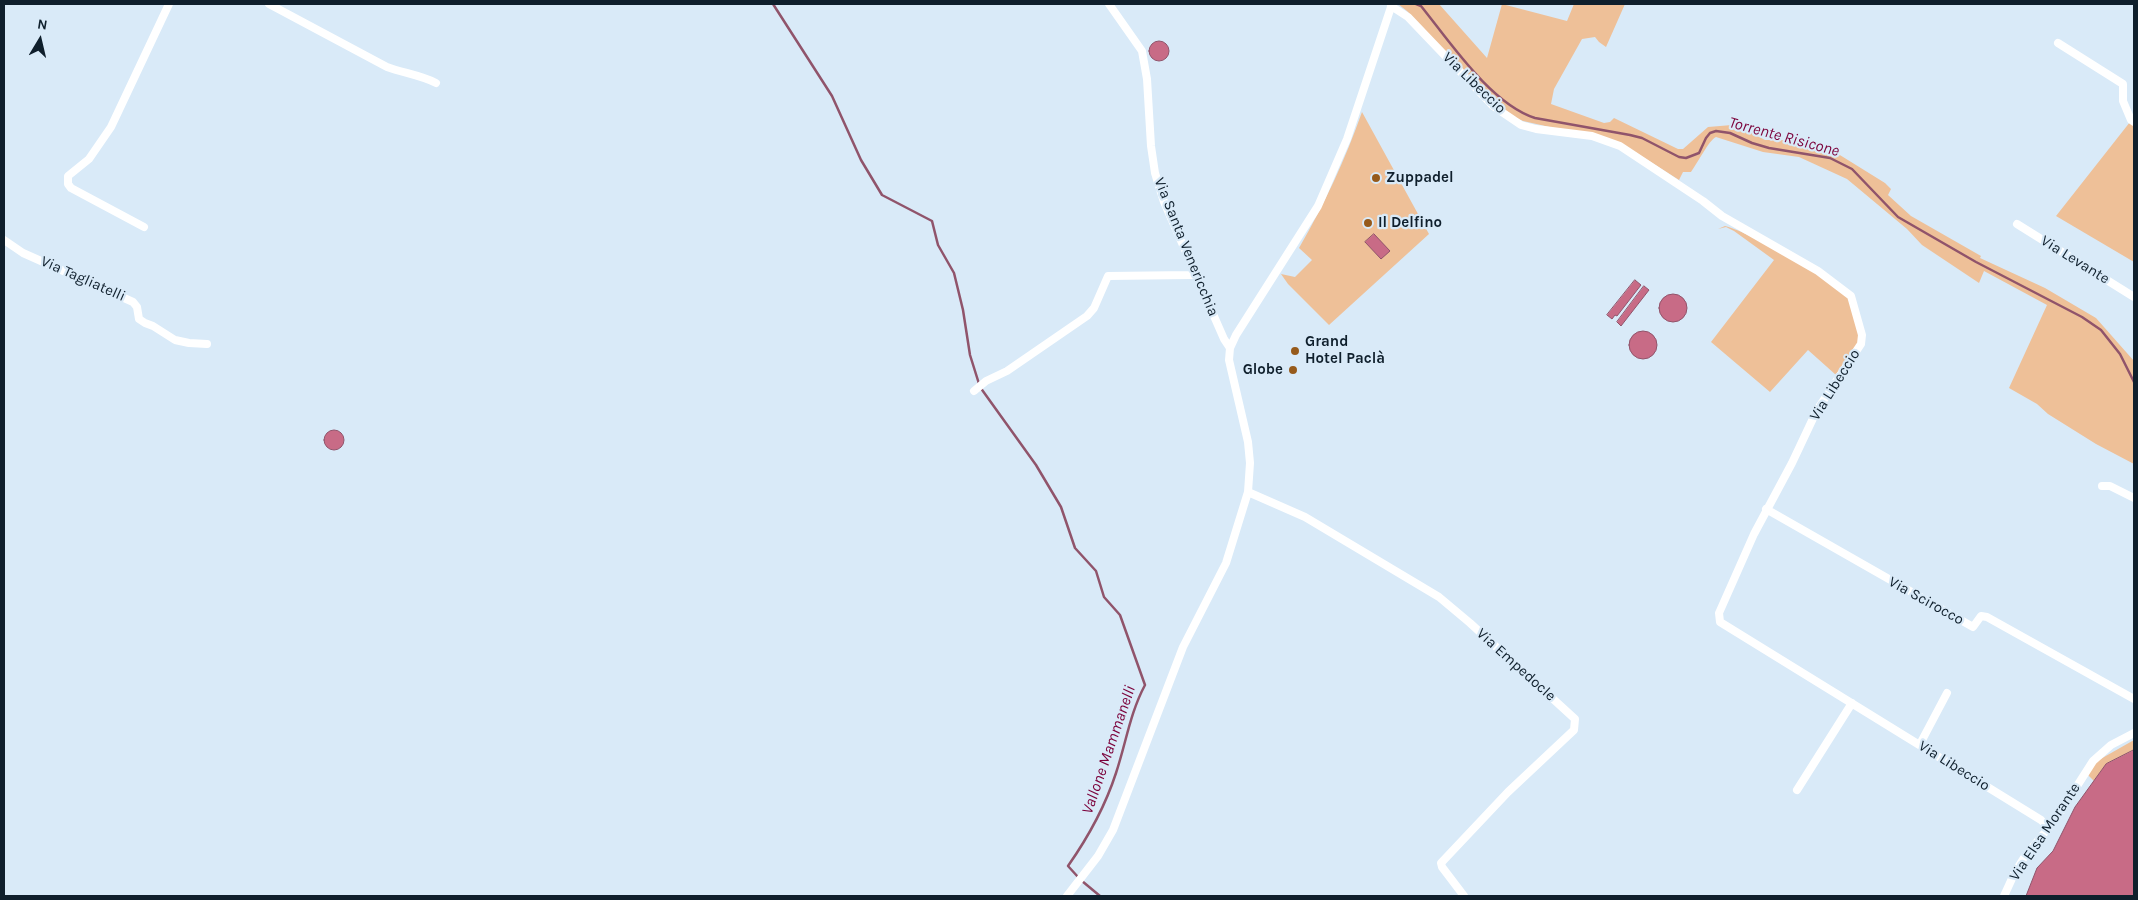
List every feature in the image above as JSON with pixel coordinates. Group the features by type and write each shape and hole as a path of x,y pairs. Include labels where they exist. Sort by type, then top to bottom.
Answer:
{"street":[{"path":"144,227 71,188 68,184 68,176 89,159 111,127 169,4"},
{"path":"269,4 387,67 421,76 436,83"},
{"name":"Via Santa Venericchia","path":"1109,4 1142,51 1147,79 1151,146 1155,173 1164,202 1197,273 1224,339 1230,348"},
{"path":"1067,896 1098,856 1113,830 1183,647 1226,564 1248,492 1250,462 1248,442 1229,360 1230,348 1236,335 1318,206 1348,139 1391,5"},
{"name":"Via Libeccio","path":"1391,5 1408,18 1493,106 1510,118 1536,129 1592,136 1620,146 1703,201 1722,216 1818,270 1851,296 1862,335 1861,344 1817,410 1792,464 1766,509 1719,613 1720,622 1920,744 2041,820 2049,828"},
{"path":"2058,43 2123,84 2123,101 2131,120 2134,122"},
{"name":"Via Levante","path":"2016,224 2134,297"},
{"name":"Via Tagliatelli","path":"4,240 23,253 133,302 137,307 139,319 154,326 175,340 207,344"},
{"path":"974,391 986,381 1007,371 1087,316 1094,308 1108,276 1191,275 1197,273"},
{"path":"2102,486 2110,486 2134,498"},
{"name":"Via Empedocle","path":"1248,492 1305,517 1439,597 1574,719 1574,730 1508,792 1441,863 1464,896"},
{"name":"Via Scirocco","path":"1766,509 1973,627 1978,618 1981,616 1987,617 2134,700"},
{"path":"1920,744 1947,693"},
{"path":"1798,790 1852,703"},
{"name":"Via Elsa Morante","path":"2004,896 2020,864 2049,828 2100,754 2134,733"}],"shaded area":[{"path":"1398,4 1439,4 1487,58 1502,4 1567,21 1574,4 1625,4 1606,47 1595,37 1582,39 1554,89 1551,104 1604,123 1610,122 1614,118 1678,149 1683,149 1708,127 1732,125 1765,140 1795,140 1835,152 1885,183 1891,189 1888,195 1911,216 1981,256 1980,258 2045,288 2096,318 2134,361 2134,464 2096,444 2048,414 2037,404 2009,388 2047,305 1984,271 1979,283 1922,245 1907,229 1847,179 1799,157 1763,152 1716,137 1707,147 1691,172 1683,172 1679,180 1621,143 1523,121 1514,117 1494,102 1407,11"},
{"path":"1159,41 1166,44 1169,51 1166,58 1159,61 1152,58 1149,51 1152,44"},
{"name":"Il Delfino","path":"1362,112 1429,234 1329,325 1288,284 1281,274 1295,277 1312,260 1299,248 1334,181"},
{"path":"2130,122 2134,125 2134,262 2056,216"},
{"path":"1725,226 1735,229 1792,258 1830,282 1850,299 1859,336 1854,352 1836,375 1808,350 1770,392 1711,342 1774,260 1734,231 1726,227 1718,229"},
{"path":"1374,234 1390,251 1381,259 1365,242"},
{"path":"1635,280 1641,285 1617,316 1615,315 1612,319 1607,315"},
{"path":"1644,286 1649,290 1621,326 1617,322"},
{"path":"1673,294 1683,298 1687,308 1683,318 1673,322 1663,318 1659,308 1663,298"},
{"path":"1643,331 1653,335 1657,345 1653,355 1643,359 1633,355 1629,345 1633,335"},
{"path":"334,430 341,433 344,440 341,447 334,450 327,447 324,440 327,433"},
{"path":"2134,740 2134,750 2106,764 2094,781 2087,774 2097,761"},
{"path":"2134,750 2134,896 2026,896 2037,868 2053,851 2075,807 2106,764"}],"waterway":[{"name":"Vallone Mammanelli","path":"773,4 832,96 861,160 882,195 932,221 938,245 954,273 963,310 970,355 980,387 1036,465 1061,507 1075,548 1096,571 1104,597 1120,615 1145,685 1136,706 1107,798 1090,832 1068,866 1078,877"},
{"name":"Torrente Risicone","path":"1416,4 1421,6 1458,54 1487,86 1519,111 1535,118 1642,138 1679,157 1686,158 1699,153 1710,133 1716,131 1730,133 1769,148 1830,158 1852,169 1898,217 1976,262 2082,317 2101,330 2120,354 2134,382"},
{"path":"1082,881 1100,896"}],"place":[{"name":"Zuppadel","path":"1376,178"},
{"name":"Il Delfino","path":"1368,223"},
{"name":"Grand Hotel Paclà","path":"1295,351"},
{"name":"Globe","path":"1293,370"}]}
